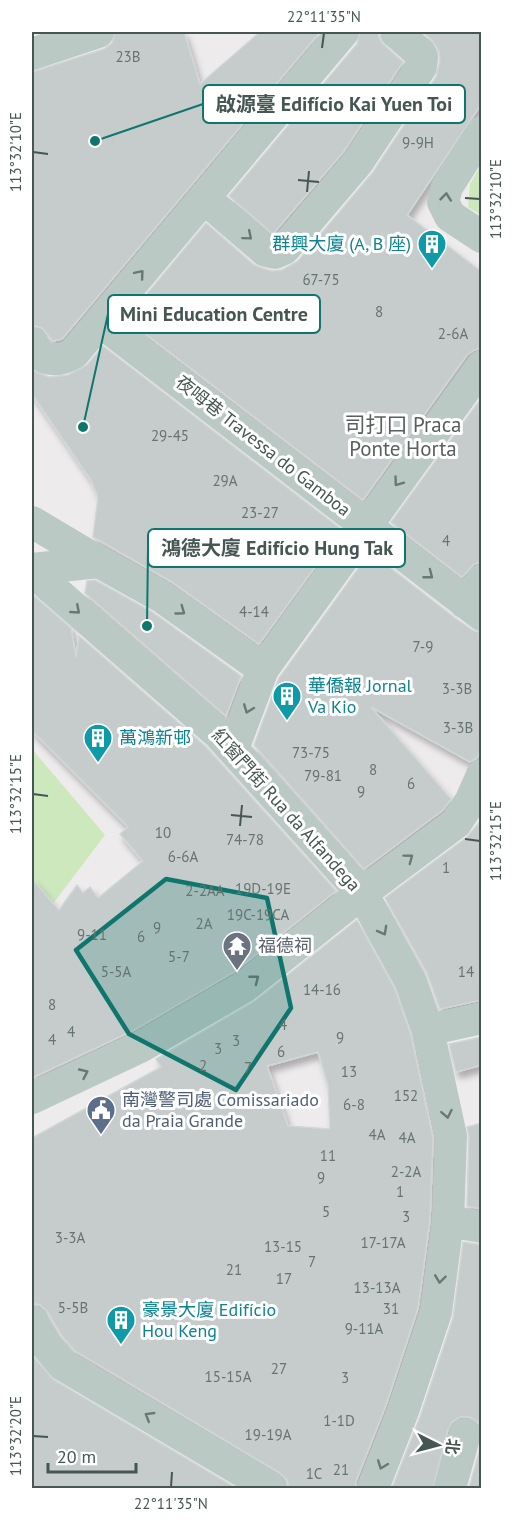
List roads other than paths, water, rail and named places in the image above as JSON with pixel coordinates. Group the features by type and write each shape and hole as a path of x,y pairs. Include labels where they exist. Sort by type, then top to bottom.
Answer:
{"street":[{"path":"32,54 98,32"},
{"path":"32,344 40,355 57,360 74,353 343,32"},
{"path":"204,198 266,251 275,253 284,249 358,162 421,68 420,53 396,32"},
{"path":"482,132 447,188 444,202 450,216 482,237"},
{"name":"夜呣巷 Travessa do Gamboa","path":"101,322 366,526 476,600"},
{"path":"233,749 263,669 482,366"},
{"path":"32,522 162,597 263,669"},
{"path":"32,570 99,562"},
{"name":"紅窗門街 Rua da Alfandega","path":"32,570 219,734 233,749 362,893 411,981 428,1029 452,1136 448,1221 436,1312 403,1411 373,1488"},
{"path":"32,1098 142,1046 244,987 362,893 456,823 478,794"},
{"path":"428,1029 482,1018"},
{"path":"448,1221 482,1227"},
{"path":"32,1321 63,1365 271,1488"},
{"path":"450,1488 465,1434"}],"place":[{"name":"啟源臺 Edifício Kai Yuen Toi","path":"95,141"},
{"name":"群興大廈 (A, B 座)","path":"432,270"},
{"name":"Mini Education Centre","path":"83,427"},
{"name":"鴻德大廈 Edifício Hung Tak","path":"147,626"},
{"name":"華僑報 Jornal Va Kio","path":"287,722"},
{"name":"萬鴻新邨","path":"98,764"},
{"name":"福德祠","path":"237,972"},
{"name":"南灣警司處 Comissariado da Praia Grande","path":"101,1136"},
{"name":"豪景大廈 Edifício Hou Keng","path":"121,1346"}],"district":[{"name":"司打口 Praca Ponte Horta","path":"403,437"}]}
